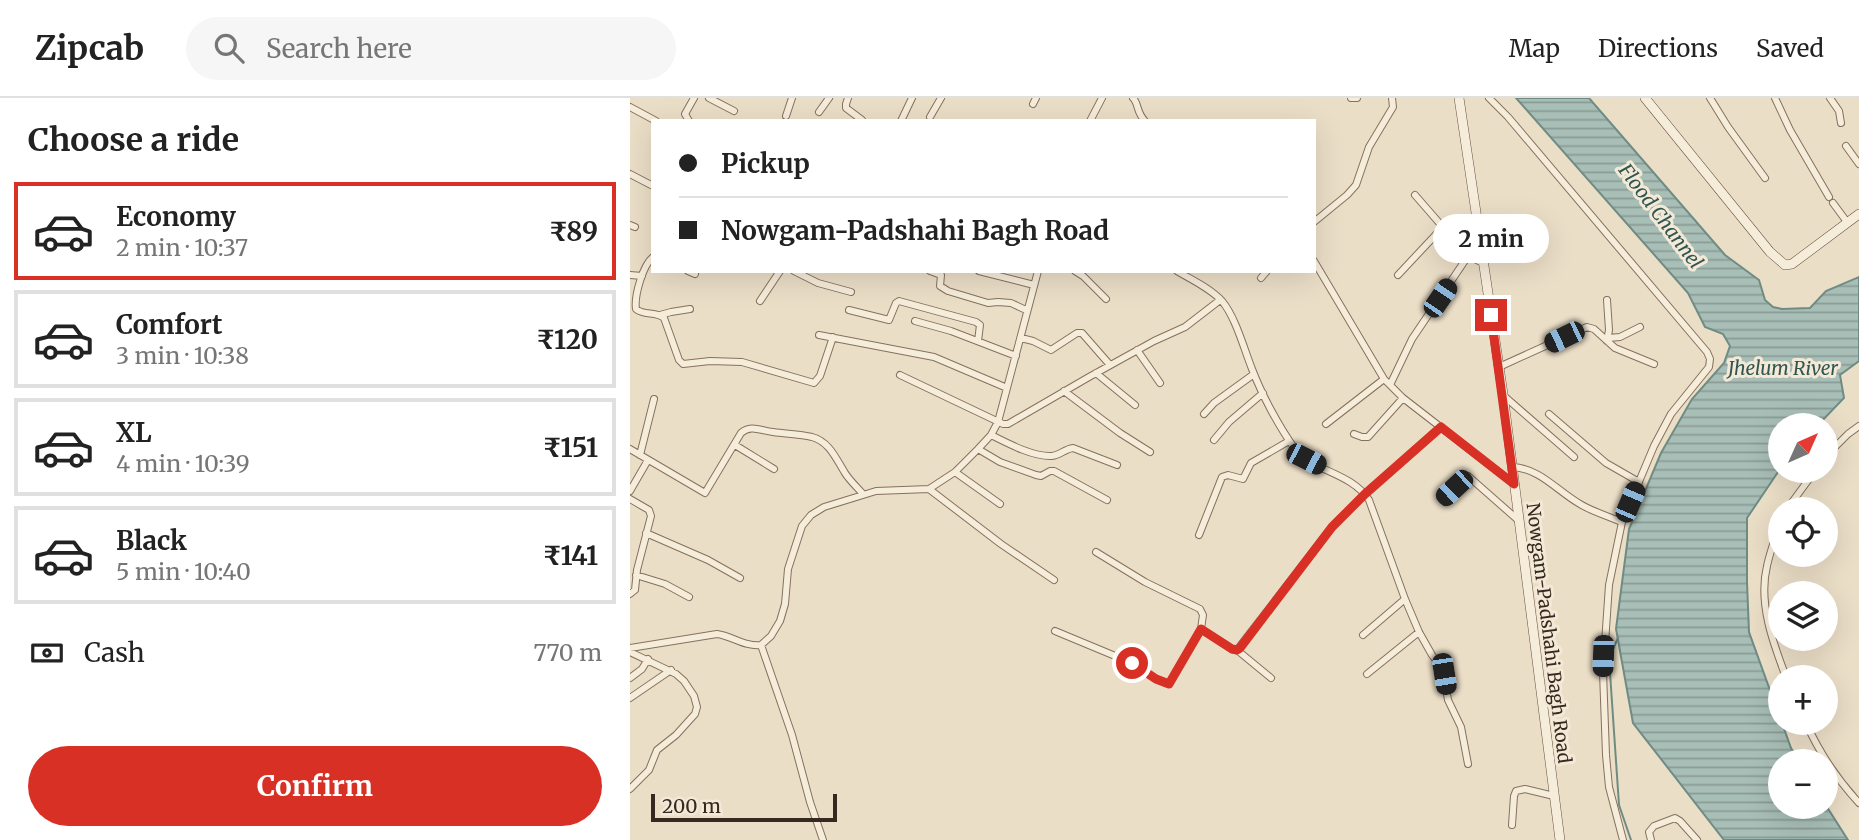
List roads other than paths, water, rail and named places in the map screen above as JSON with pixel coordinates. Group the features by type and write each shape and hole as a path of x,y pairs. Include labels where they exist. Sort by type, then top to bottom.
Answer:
{"main road":[{"name":"Nowgam-Padshahi Bagh Road","path":"1459,98 1513,467 1560,840"},
{"path":"1644,98 1770,252 1785,265 1792,264 1859,214"}],"street":[{"path":"688,119 685,114 694,98"},
{"path":"709,98 734,111"},
{"path":"786,116 792,98"},
{"path":"819,112 829,98"},
{"path":"848,98 846,107 861,119"},
{"path":"902,119 912,98"},
{"path":"930,117 941,98"},
{"path":"1091,119 1102,98"},
{"path":"1133,98 1144,119"},
{"path":"1351,98 1357,98"},
{"path":"1316,220 1356,185 1369,147 1393,107 1392,98"},
{"path":"1489,98 1709,355 1709,367 1671,414 1654,446 1622,522 1609,585 1603,672 1608,775 1623,840"},
{"path":"1710,98 1765,178"},
{"path":"1775,98 1790,130 1847,222"},
{"path":"1830,98 1840,113 1841,123"},
{"path":"630,107 652,119"},
{"path":"1846,146 1859,164"},
{"path":"630,174 651,185"},
{"path":"1415,195 1468,256 1483,263"},
{"path":"1398,275 1443,227"},
{"path":"1390,385 1412,339 1468,256"},
{"path":"651,258 642,276 636,309 640,313 660,315 690,309"},
{"path":"1316,264 1384,379 1403,398 1514,484"},
{"path":"760,301 779,273"},
{"path":"798,273 818,283 851,292"},
{"path":"936,273 941,275 940,286 944,289 988,303 1011,303 1026,310"},
{"path":"987,273 1034,285"},
{"path":"630,650 717,634 729,636 751,646 761,645 771,636 780,621 785,604 788,569 802,526 817,510 876,491 929,489 955,472 991,435 998,422 1037,273"},
{"path":"1078,273 1107,299"},
{"path":"1180,273 1207,289 1227,307 1263,393 1289,441 1301,456 1353,484 1369,500 1419,632 1443,670 1448,700 1461,727 1468,764"},
{"path":"1261,278 1265,273"},
{"path":"630,275 642,276"},
{"path":"900,375 998,422 1008,424 1137,350 1185,327 1220,300"},
{"path":"1607,300 1608,339"},
{"path":"849,310 889,320 899,301 976,322 980,325 978,341"},
{"path":"660,315 665,320 683,365 733,360 814,383 820,376 833,337"},
{"path":"915,321 1016,356"},
{"path":"1499,367 1583,327 1594,329 1608,339 1612,346 1654,364"},
{"path":"1608,339 1620,337 1640,327"},
{"path":"1021,338 1051,350 1077,333 1082,333 1110,365"},
{"path":"820,335 934,356 1007,388"},
{"path":"1137,350 1160,383"},
{"path":"1096,373 1135,405"},
{"path":"1204,414 1214,403 1254,374"},
{"path":"1326,424 1384,379"},
{"path":"1064,391 1150,452"},
{"path":"1214,440 1229,422 1263,393"},
{"path":"1503,394 1574,457"},
{"path":"1354,434 1368,437 1403,398"},
{"path":"640,455 654,399"},
{"path":"1549,414 1606,463 1639,482"},
{"path":"1838,444 1859,426"},
{"path":"1237,650 1323,538 1365,494 1441,427"},
{"path":"630,449 705,492 743,431 750,428 811,437 832,451 845,473 863,494"},
{"path":"991,435 1045,456 1055,456 1071,448 1117,466"},
{"path":"1199,535 1222,477 1228,475 1243,479 1251,463 1289,441"},
{"path":"735,445 774,469"},
{"path":"978,449 1000,462 1036,475 1041,476 1052,470 1107,500"},
{"path":"630,491 648,460"},
{"path":"1513,467 1528,469 1582,506 1622,522"},
{"path":"955,472 1000,504"},
{"path":"1442,499 1466,477 1470,477 1518,520"},
{"path":"929,489 1054,580"},
{"path":"630,499 650,512 651,519 636,575 635,590 630,594"},
{"path":"646,533 708,560 740,578"},
{"path":"1055,631 1132,663 1169,684 1201,629 1203,615 1200,609 1145,582 1097,552"},
{"path":"1768,561 1764,598 1782,665"},
{"path":"636,575 665,584 690,597"},
{"path":"1363,635 1405,599"},
{"path":"1201,629 1237,650 1271,678"},
{"path":"1367,674 1419,632"},
{"path":"761,645 792,735 823,840"},
{"path":"630,650 671,670 684,681 697,703 697,711 676,735 659,748 649,771 630,789"},
{"path":"630,678 648,659"},
{"path":"630,698 671,670"},
{"path":"1813,735 1833,771 1859,803"},
{"path":"1512,825 1516,791 1525,789 1554,796"},
{"path":"1651,840 1649,832 1654,825 1675,818 1697,840"}],"water":[{"path":"1516,98 1589,98 1725,255 1759,280 1765,300 1773,307 1810,308 1826,291 1859,277 1859,361 1840,375 1844,398 1830,413 1768,413 1768,483 1771,483 1747,518 1749,632 1768,685 1768,735 1786,735 1792,749 1768,749 1768,819 1835,819 1848,840 1724,840 1633,723 1616,629 1629,529 1661,453 1692,399 1724,363 1730,346 1723,334 1705,327 1688,293"}],"waterway":[{"path":"1618,638 1609,658 1619,805 1631,840"}],"water label":[{"name":"Flood Channel","path":"1661,216"},
{"name":"Jhelum River","path":"1783,368"}]}
